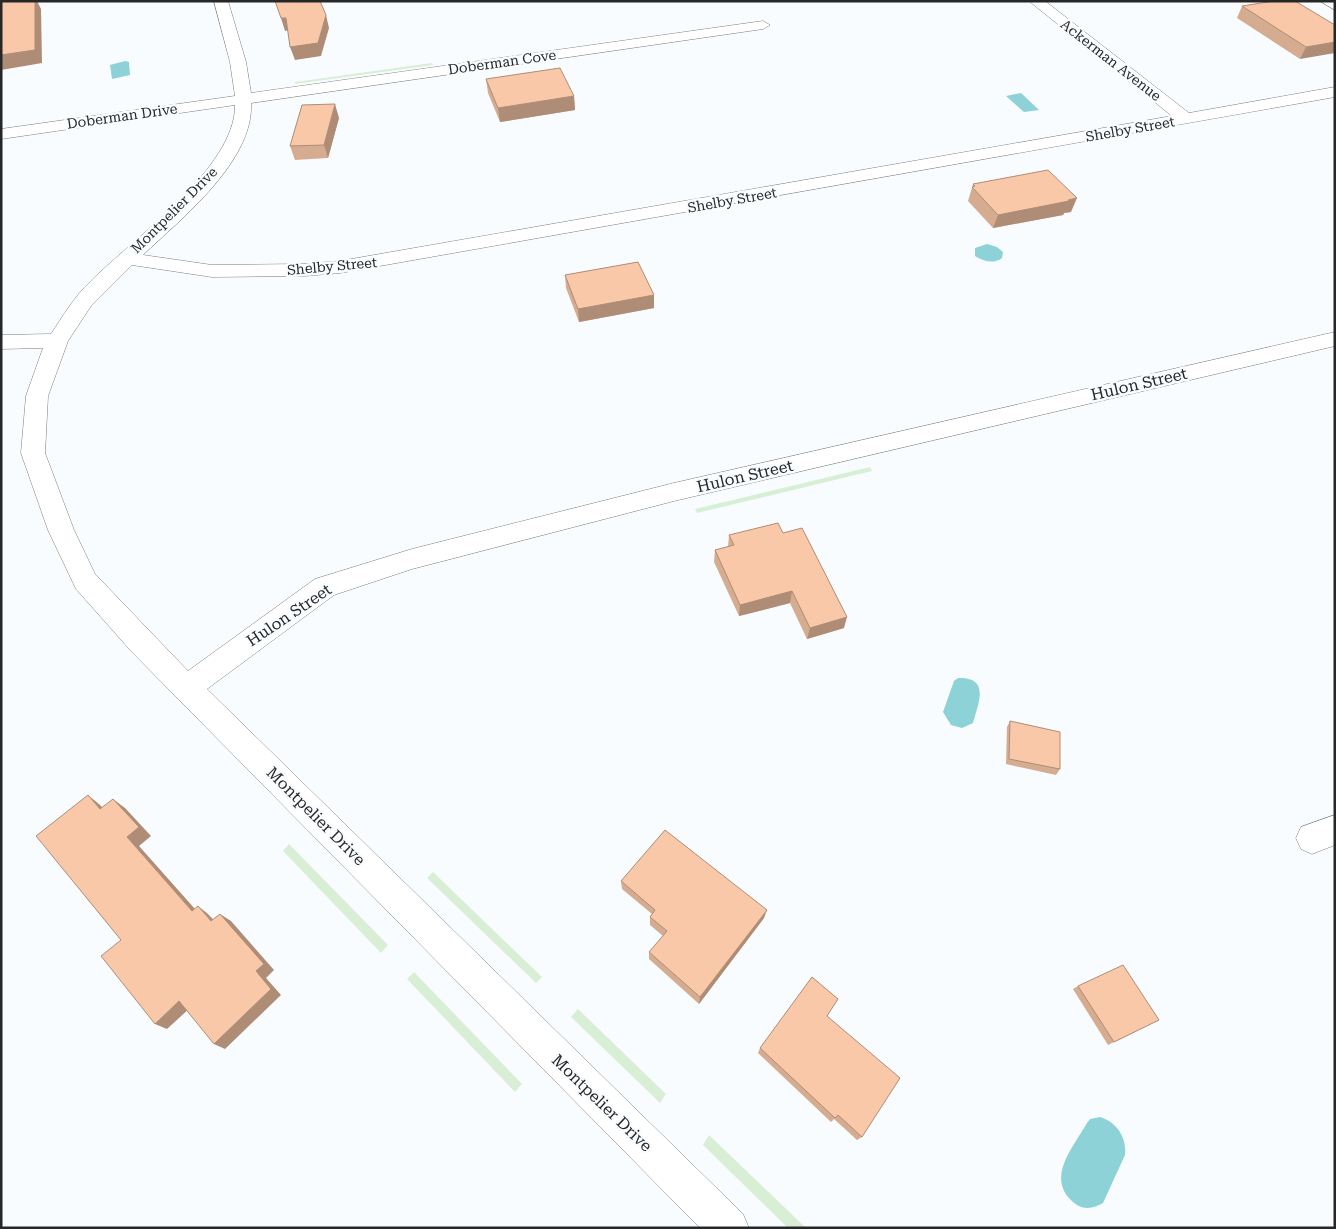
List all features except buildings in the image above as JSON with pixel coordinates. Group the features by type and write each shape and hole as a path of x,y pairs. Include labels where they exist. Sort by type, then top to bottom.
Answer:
{"street":[{"name":"Montpelier Drive","path":"221,1 237,63 242,99 242,126 223,162 206,183 126,258 83,302 57,341 37,396 33,454 62,530 85,581 141,644 561,1064 729,1228"},
{"name":"Ackerman Avenue","path":"1036,1 1187,119"},
{"path":"1327,1 1335,6"},
{"name":"Doberman Cove","path":"242,99 763,25"},
{"name":"Shelby Street","path":"126,258 212,271 304,270 348,266 1335,92"},
{"name":"Doberman Drive","path":"1,134 242,99"},
{"name":"Hulon Street","path":"187,688 280,618 325,587 412,559 674,492 1335,338"},
{"path":"1,342 57,341"}],"green space":[{"path":"432,63 433,65 295,84 295,82"},
{"path":"870,467 872,471 697,513 695,509"},
{"path":"289,844 388,945 381,953 283,851"},
{"path":"433,872 542,977 536,983 427,878"},
{"path":"414,972 522,1084 515,1092 407,979"},
{"path":"578,1009 666,1094 660,1103 571,1017"},
{"path":"709,1135 806,1228 788,1228 703,1145"}],"water":[{"path":"125,61 129,62 130,75 112,79 110,65"},
{"path":"1021,93 1039,110 1024,112 1006,96"},
{"path":"987,244 997,247 1003,252 1002,258 996,261 989,261 975,256 975,248"},
{"path":"958,678 975,682 979,687 980,693 973,723 962,728 951,725 943,712 954,681"},
{"path":"1100,1117 1106,1119 1120,1132 1124,1143 1125,1155 1103,1203 1083,1208 1067,1196 1062,1186 1061,1175 1068,1154 1087,1123 1090,1119"}]}
